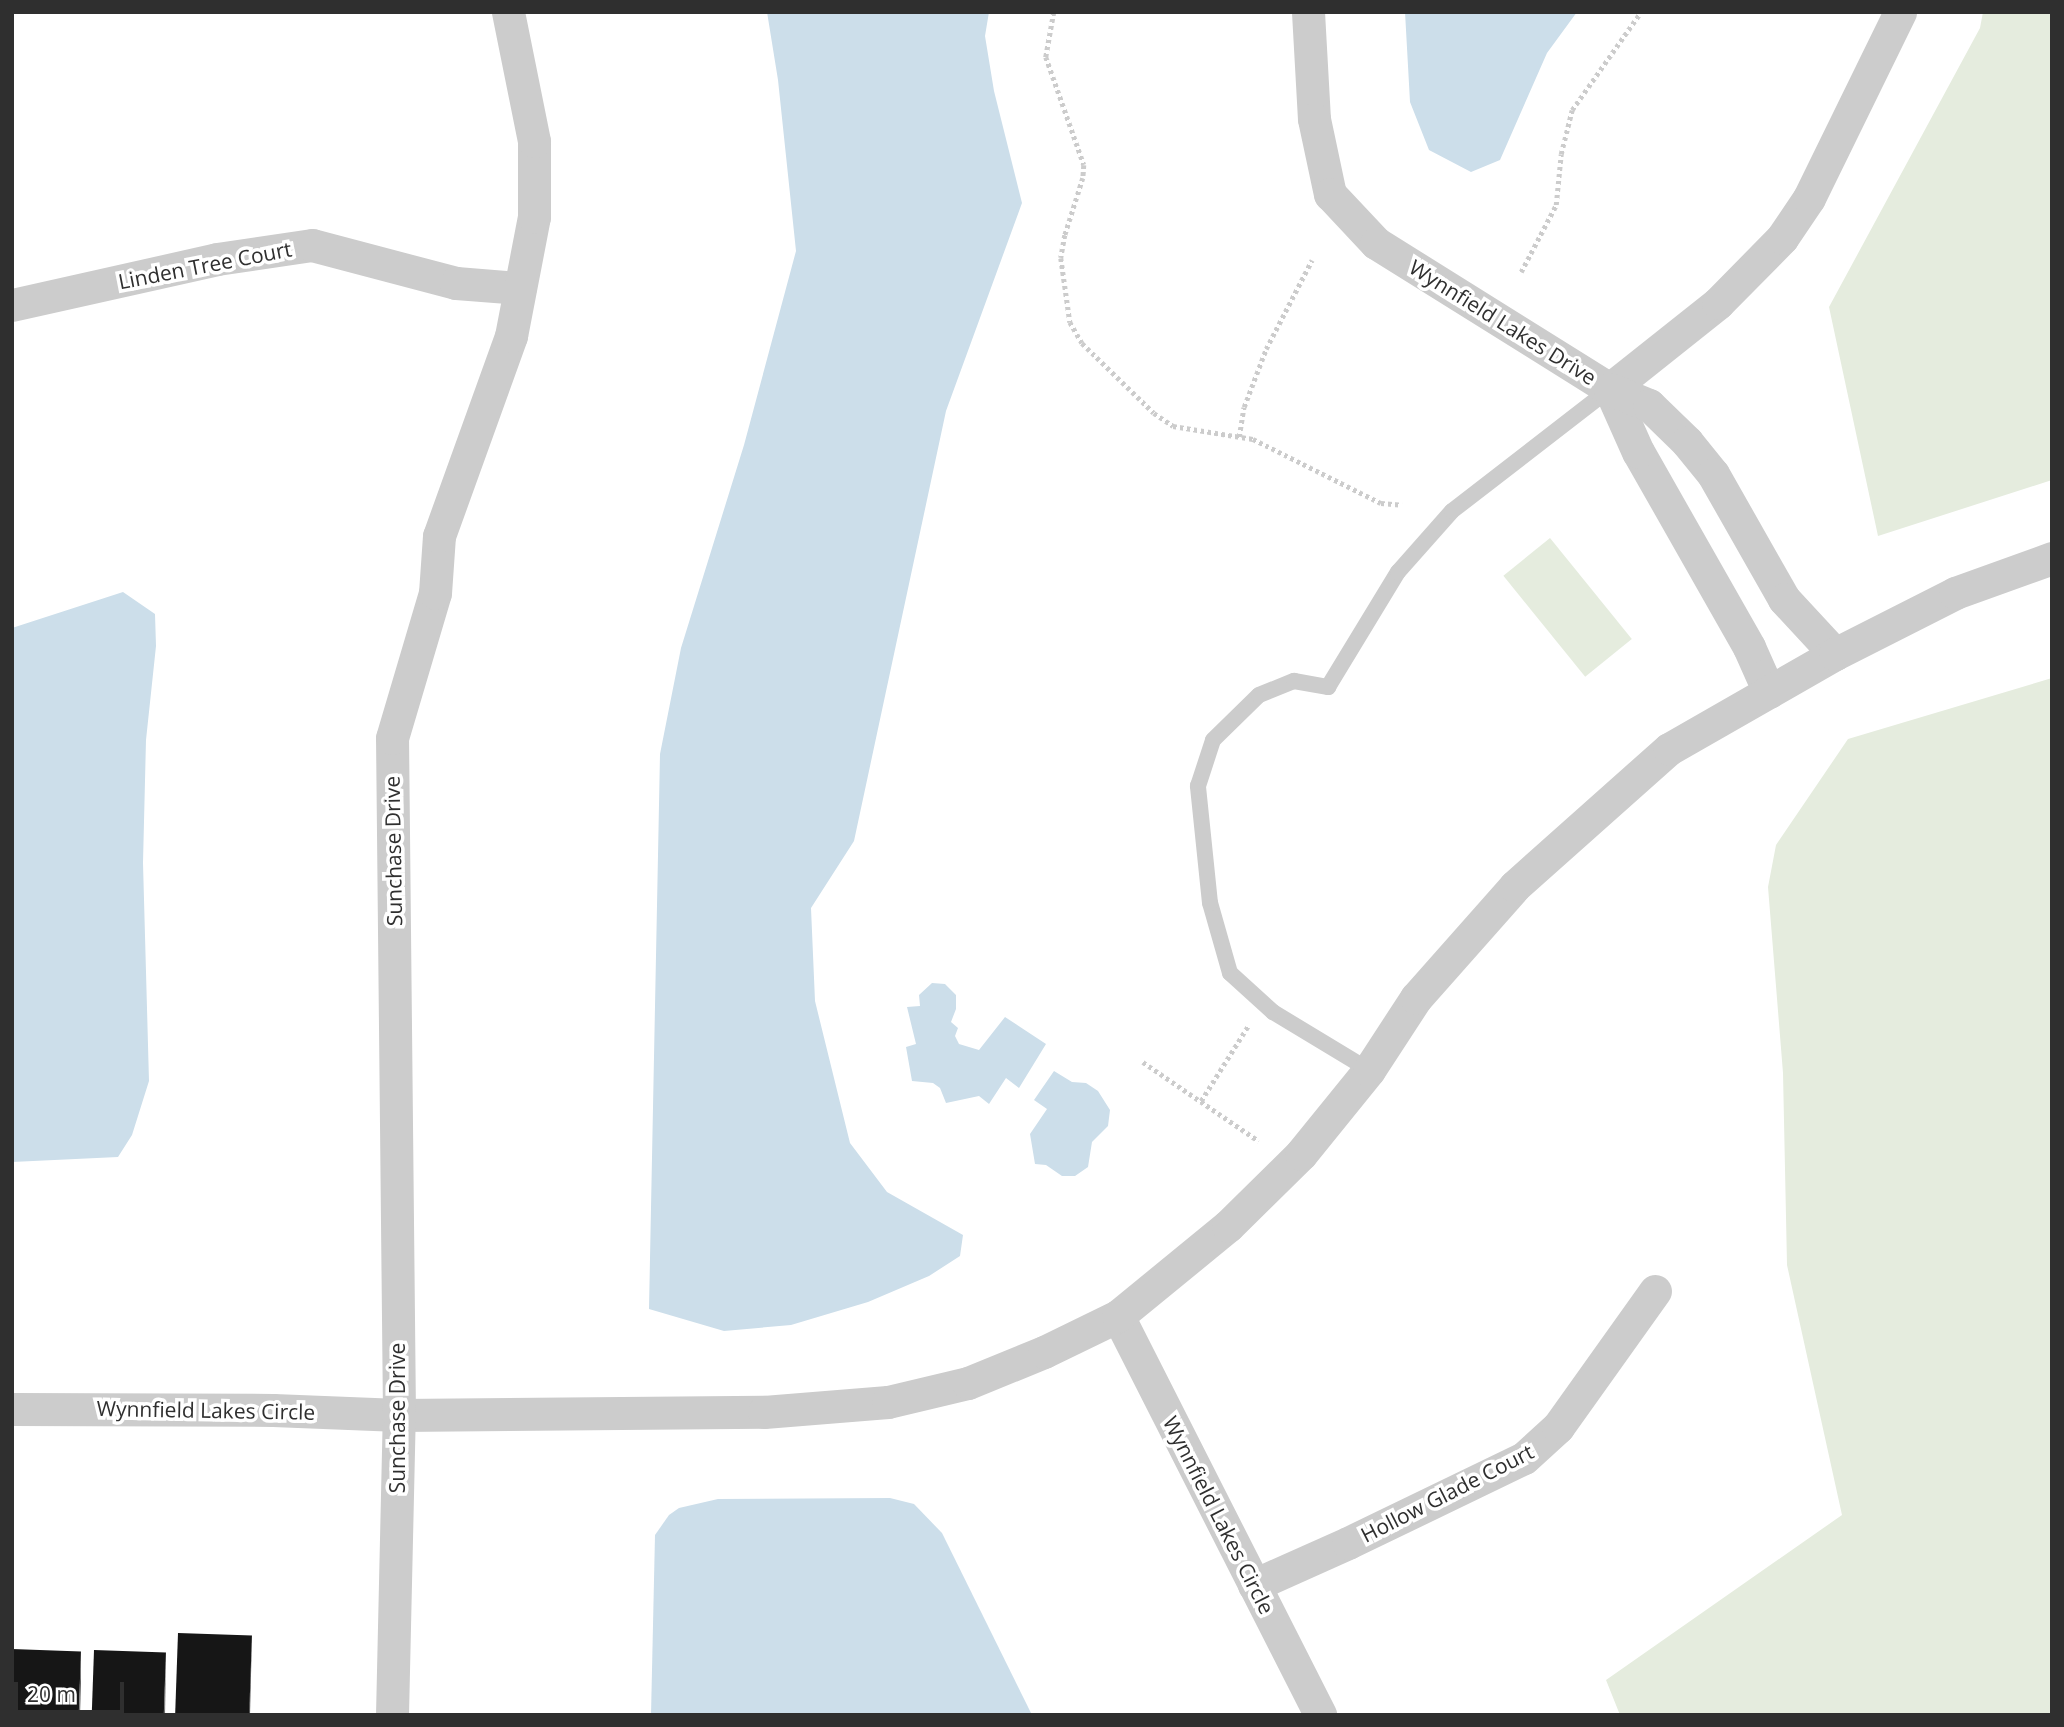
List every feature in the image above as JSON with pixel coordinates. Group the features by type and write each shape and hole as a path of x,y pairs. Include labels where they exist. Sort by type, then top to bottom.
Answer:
{"street":[{"name":"Sunchase Drive","path":"392,1715 399,1415 392,738 435,593 439,536 510,337 534,217 534,141 508,12"},
{"name":"Wynnfield Lakes Drive","path":"1308,12 1314,119 1330,194 1376,243 1610,389 1718,303 1782,238 1809,198 1900,12"},
{"name":"Linden Tree Court","path":"12,305 217,259 312,246 456,283 520,288"},
{"path":"1610,389 1649,405 1687,442 1713,474 1784,599 1835,654"},
{"path":"1610,389 1638,452 1749,647 1769,692"},
{"name":"Wynnfield Lakes Circle","path":"12,1409 273,1410 399,1415 764,1412 888,1402 968,1383 1118,1316 1228,1226 1301,1154 1369,1070 1416,998 1515,886 1669,749 1835,654 1955,593 2052,558"},
{"name":"Hollow Glade Court","path":"1254,1585 1524,1458 1558,1427 1656,1291"},
{"name":"Wynnfield Lakes Circle","path":"1118,1316 1320,1715"}],"lane":[{"path":"1369,1070 1273,1012 1230,973 1210,902 1198,786 1213,740 1259,695 1294,681 1328,687 1398,572 1452,511 1610,389"}],"path":[{"path":"1054,12 1046,57 1084,165 1083,178 1065,235 1061,258 1070,322 1082,343 1154,412 1173,426 1253,439 1381,503 1402,505"},
{"path":"1521,272 1556,205 1561,154 1572,110 1641,12"},
{"path":"1239,438 1244,407 1266,349 1312,260"},
{"path":"1201,1101 1248,1026"},
{"path":"1143,1062 1259,1141"}],"shaded area":[{"path":"1983,12 2052,12 2052,480 1878,536 1829,307 1980,28"},
{"path":"1550,538 1632,639 1585,677 1503,576"},
{"path":"2052,678 2052,1715 1620,1715 1606,1680 1842,1515 1787,1265 1783,1073 1768,887 1776,845 1848,739"}],"water":[{"path":"767,12 989,12 985,36 994,91 1022,203 946,411 854,841 811,908 815,1001 850,1143 887,1192 963,1235 960,1256 929,1276 868,1302 791,1325 724,1331 649,1309 660,754 681,648 744,445 796,251 778,80"},
{"path":"1405,12 1577,12 1547,53 1500,160 1471,172 1429,150 1410,102"},
{"path":"123,592 155,614 156,646 146,740 143,863 149,1081 132,1135 118,1157 12,1162 12,628"},
{"path":"932,983 945,984 956,995 956,1009 951,1022 958,1028 955,1036 959,1044 979,1050 1005,1017 1046,1044 1019,1088 1006,1078 989,1104 979,1096 946,1103 940,1088 933,1083 912,1081 906,1047 916,1044 907,1007 920,1006 919,995"},
{"path":"1054,1071 1072,1082 1086,1083 1098,1091 1110,1110 1108,1126 1092,1142 1088,1167 1075,1176 1062,1176 1046,1165 1035,1164 1030,1134 1047,1109 1034,1100"},
{"path":"890,1498 914,1504 942,1533 1032,1715 651,1715 655,1535 669,1515 679,1508 718,1499"}],"building":[{"path":"178,1633 252,1636 249,1715 175,1715"},
{"path":"12,1649 81,1651 79,1715 12,1715"},
{"path":"94,1650 166,1653 164,1715 92,1715"}]}
